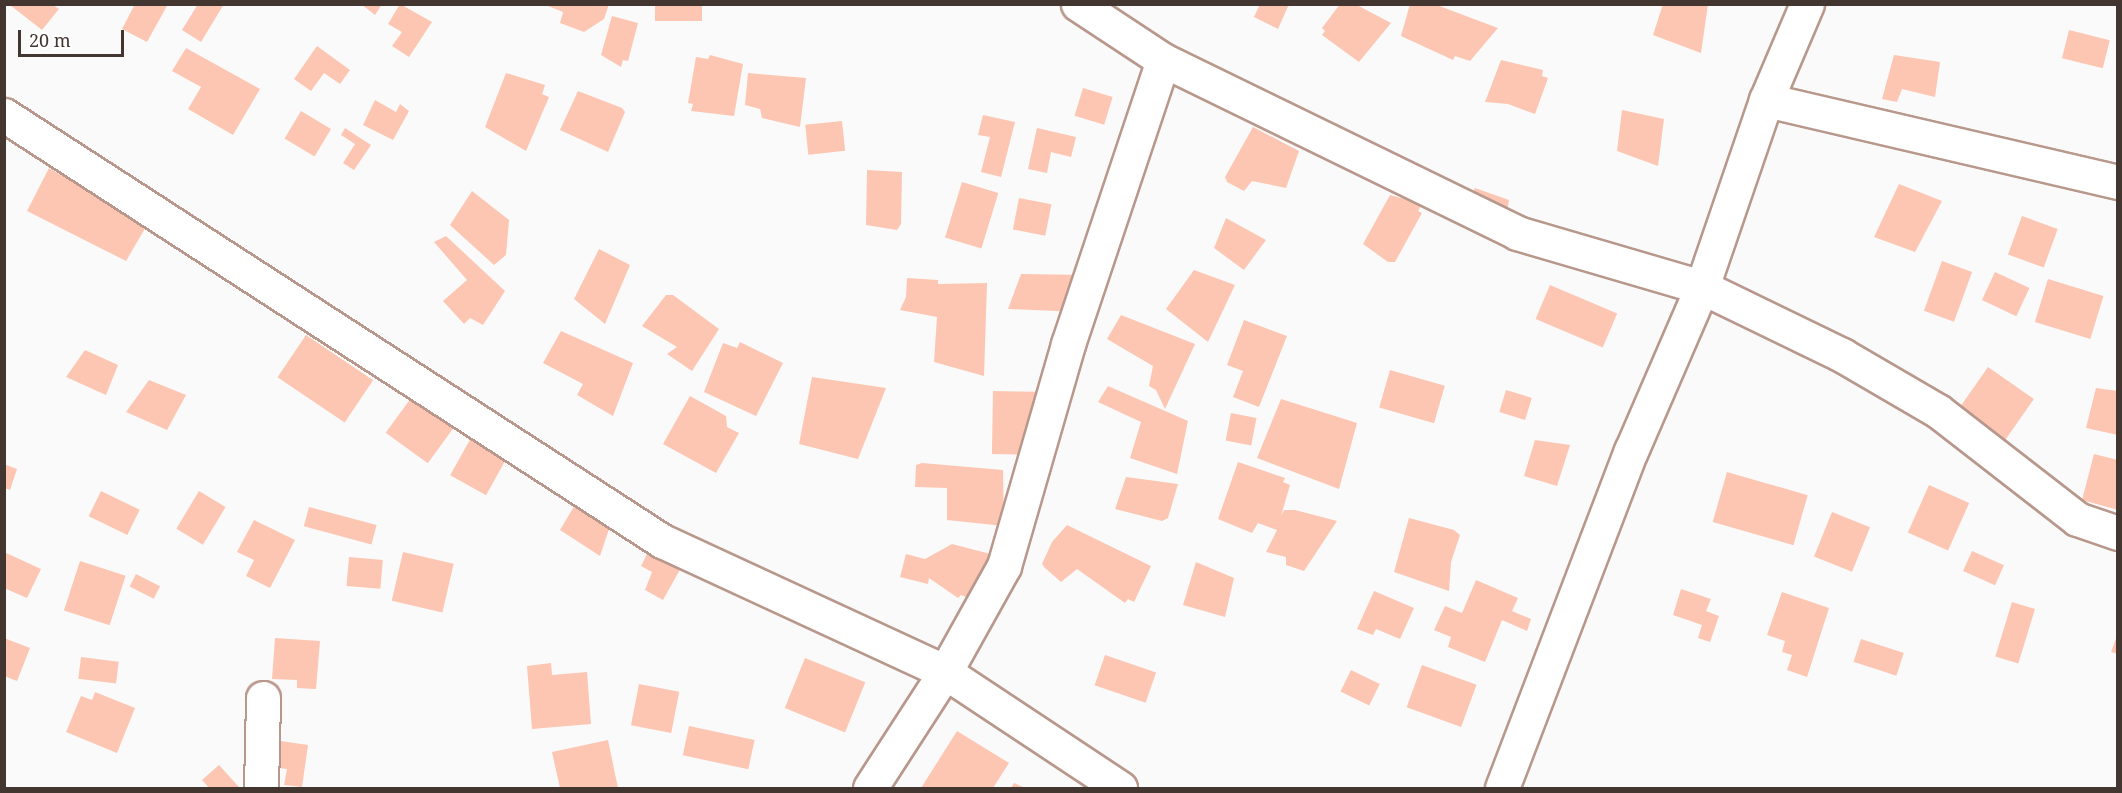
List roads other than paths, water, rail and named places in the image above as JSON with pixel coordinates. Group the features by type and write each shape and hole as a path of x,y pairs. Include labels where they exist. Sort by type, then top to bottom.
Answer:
{"street":[{"path":"1078,4 1163,60 1517,233 1702,288 1842,355 1938,411 2077,519 2118,532"},
{"path":"1503,789 1631,451 1702,288 1766,100 1807,4"},
{"path":"870,789 945,672 1004,566 1068,344 1163,60"},
{"path":"1766,100 2118,182"},
{"path":"4,115 662,541 945,672 1120,789"},
{"path":"261,789 263,698"}]}
